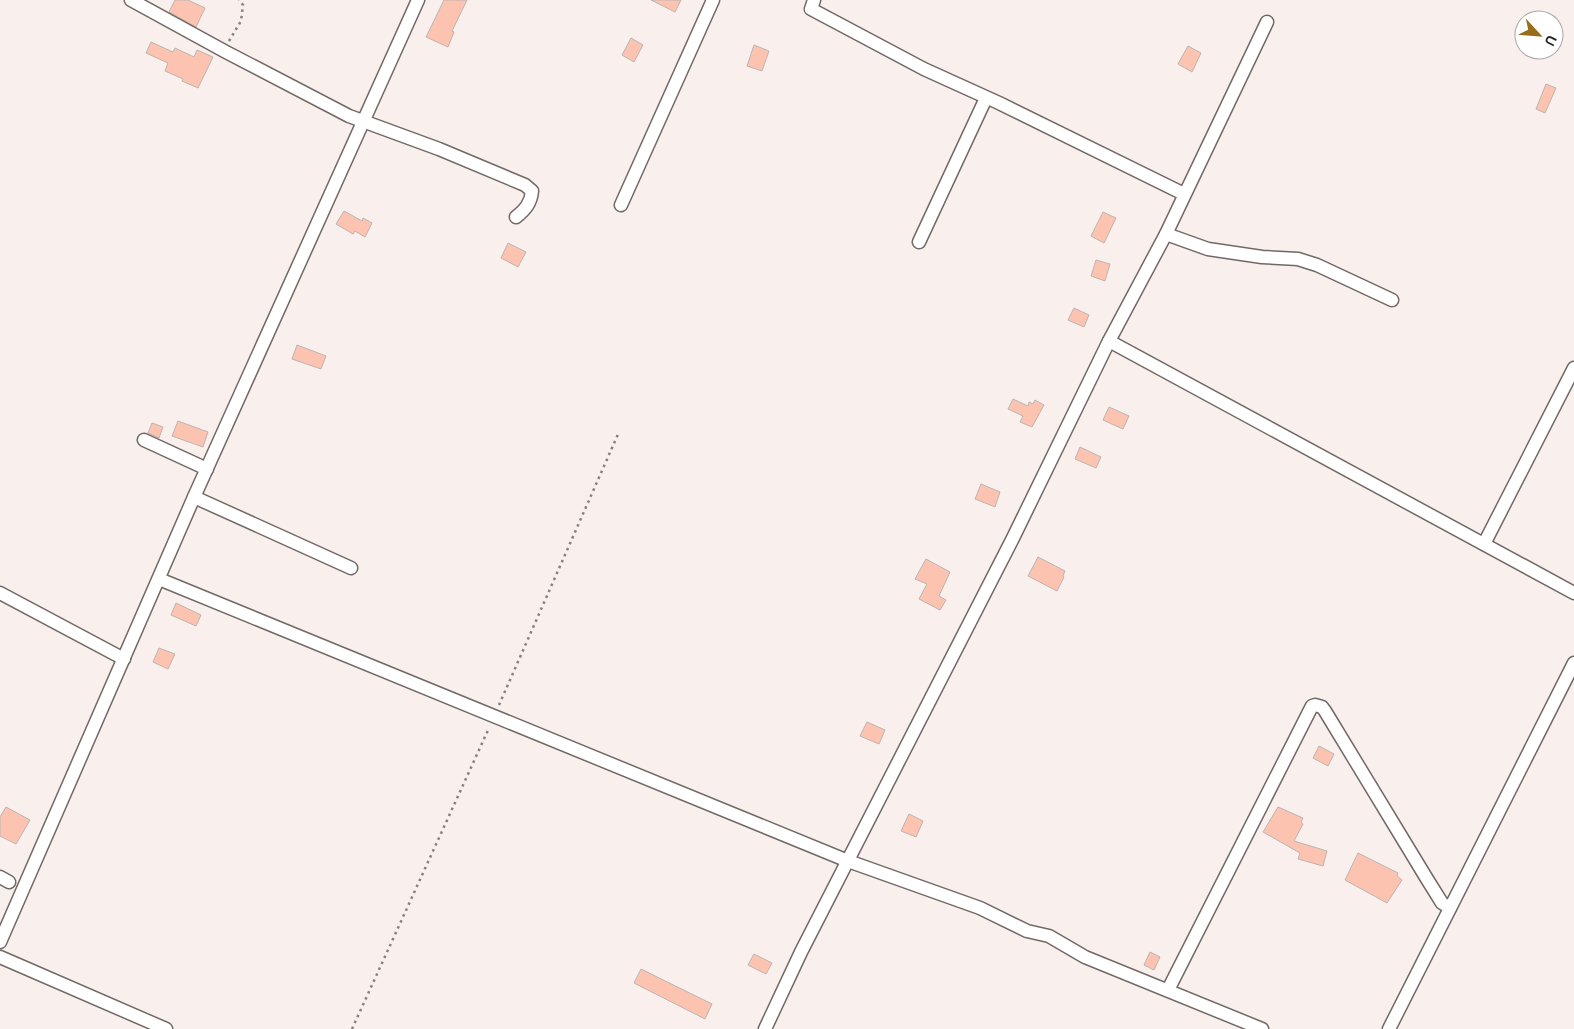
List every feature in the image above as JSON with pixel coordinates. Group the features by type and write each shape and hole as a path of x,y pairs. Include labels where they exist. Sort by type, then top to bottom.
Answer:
{"street":[{"path":"131,0 226,52 362,121 439,149 530,188 532,191 530,202 524,211 516,217"},
{"path":"0,942 194,497 418,0"},
{"path":"621,205 713,0"},
{"path":"814,0 811,9 924,69 1184,194"},
{"path":"764,1029 1013,538 1108,342 1166,234 1267,22"},
{"path":"919,242 986,98"},
{"path":"1166,234 1208,249 1262,257 1298,259 1318,264 1392,300"},
{"path":"1108,342 1574,592"},
{"path":"1484,544 1574,368"},
{"path":"144,440 207,469"},
{"path":"194,497 351,568"},
{"path":"159,579 848,861 980,908 1020,928 1049,936 1085,956 1262,1029"},
{"path":"0,593 124,659"},
{"path":"1389,1029 1574,664"},
{"path":"1168,990 1312,706 1315,704 1322,707 1325,711 1442,903 1450,908"},
{"path":"0,958 166,1029"}],"path":[{"path":"226,52 243,14 243,5 239,0"},
{"path":"352,1029 494,716 619,432"}],"building":[{"path":"175,0 188,0 205,8 196,27 169,12"},
{"path":"444,0 467,0 452,31 454,32 448,47 426,37"},
{"path":"651,0 681,0 675,12"},
{"path":"631,38 643,45 634,62 622,55"},
{"path":"151,42 173,52 175,48 194,57 197,50 213,57 198,88 165,71 168,63 146,53"},
{"path":"754,45 769,51 762,71 747,66"},
{"path":"1188,46 1201,53 1192,72 1178,64"},
{"path":"1546,84 1556,88 1545,113 1536,109"},
{"path":"344,211 362,221 363,218 372,223 365,237 355,231 353,234 336,224"},
{"path":"1103,212 1116,218 1104,243 1091,236"},
{"path":"508,243 526,252 518,267 501,258"},
{"path":"1096,260 1110,264 1105,281 1091,276"},
{"path":"1074,308 1089,315 1084,327 1068,320"},
{"path":"297,345 326,356 321,369 292,359"},
{"path":"1013,399 1028,406 1029,402 1033,404 1035,400 1044,405 1032,427 1020,422 1023,416 1008,409"},
{"path":"1109,407 1129,416 1123,429 1103,420"},
{"path":"178,421 208,432 203,447 172,436"},
{"path":"152,423 163,427 159,438 148,433"},
{"path":"1080,447 1101,457 1096,468 1075,459"},
{"path":"981,484 1000,492 995,507 975,499"},
{"path":"1038,557 1065,571 1057,591 1028,576"},
{"path":"926,559 950,572 939,596 946,600 940,610 919,599 927,584 915,579"},
{"path":"176,603 201,615 196,626 171,615"},
{"path":"159,648 175,654 168,669 153,662"},
{"path":"867,722 885,730 879,744 860,736"},
{"path":"1319,746 1334,754 1328,766 1313,758"},
{"path":"6,807 30,820 16,844 0,836 0,817"},
{"path":"1278,807 1303,818 1301,822 1303,824 1294,841 1327,851 1323,866 1298,859 1300,853 1263,832"},
{"path":"909,814 923,821 916,837 901,831"},
{"path":"1358,853 1398,873 1397,876 1402,880 1387,903 1345,880"},
{"path":"1150,952 1160,957 1154,970 1144,965"},
{"path":"754,954 772,963 766,974 748,965"},
{"path":"641,969 712,1004 705,1019 634,983"}]}
